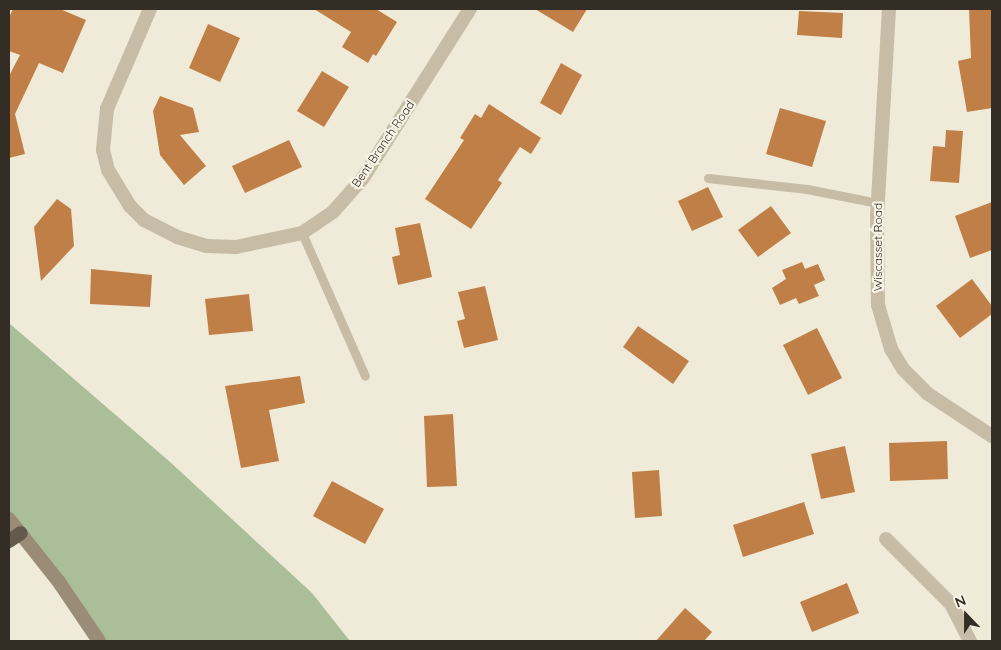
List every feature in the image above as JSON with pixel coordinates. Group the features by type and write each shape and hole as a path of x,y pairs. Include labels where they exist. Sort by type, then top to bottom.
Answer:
{"highway":[{"path":"9,541 21,533"}],"main road":[{"path":"9,519 99,641"}],"street":[{"name":"Bent Branch Road","path":"150,9 107,109 104,150 108,170 130,206 144,220 168,233 206,246 236,248 302,233 333,212 364,178 470,9"},
{"name":"Wiscasset Road","path":"889,9 878,203 878,305 891,349 903,369 928,394 992,436"},
{"path":"886,539 950,604 970,641"}],"lane":[{"path":"708,178 798,188 878,203"},
{"path":"302,233 366,376"}],"green space":[{"path":"9,323 169,461 312,593 350,641 99,641 9,519"}],"building":[{"path":"13,9 60,9 86,20 63,73 39,63 15,114 25,154 9,158 9,76 20,55 9,51 9,17"},
{"path":"314,9 376,9 397,22 376,56 373,54 368,63 342,47 351,32"},
{"path":"535,9 587,9 573,32"},
{"path":"969,9 992,9 992,108 967,112 958,61 971,58"},
{"path":"799,11 843,13 842,38 797,35"},
{"path":"208,24 240,38 220,82 189,68"},
{"path":"561,63 582,75 561,115 540,103"},
{"path":"322,71 349,87 324,127 297,111"},
{"path":"160,96 193,108 199,132 180,135 206,166 184,185 160,155 153,111"},
{"path":"489,104 541,138 531,154 520,147 498,180 502,183 471,229 425,199 464,140 460,138 475,114 481,118"},
{"path":"780,108 826,121 812,167 766,154"},
{"path":"946,130 963,131 959,183 930,181 933,146 945,147"},
{"path":"289,140 302,167 245,193 232,166"},
{"path":"708,187 723,217 692,231 678,201"},
{"path":"57,199 71,209 74,246 41,281 34,227"},
{"path":"992,202 992,250 970,258 955,216"},
{"path":"771,206 791,233 758,257 738,230"},
{"path":"420,223 432,277 398,285 392,257 400,255 395,228"},
{"path":"802,262 805,269 818,264 825,280 814,285 819,296 799,304 796,298 780,305 772,288 786,279 782,270"},
{"path":"91,269 152,275 150,307 90,304"},
{"path":"972,279 992,306 992,314 960,338 936,306"},
{"path":"485,286 498,340 464,348 457,321 465,319 458,292"},
{"path":"249,294 253,331 209,335 205,299"},
{"path":"638,326 689,361 673,384 623,347"},
{"path":"817,328 842,378 808,395 783,345"},
{"path":"300,376 305,403 269,410 279,461 241,468 225,386"},
{"path":"453,414 457,486 427,487 424,416"},
{"path":"947,441 948,479 890,481 889,443"},
{"path":"845,446 855,492 821,499 811,454"},
{"path":"659,470 662,516 635,518 632,472"},
{"path":"332,481 384,509 365,544 313,516"},
{"path":"804,502 814,534 743,557 733,525"},
{"path":"847,583 859,613 812,632 800,602"},
{"path":"685,608 712,632 704,641 656,641"}]}
